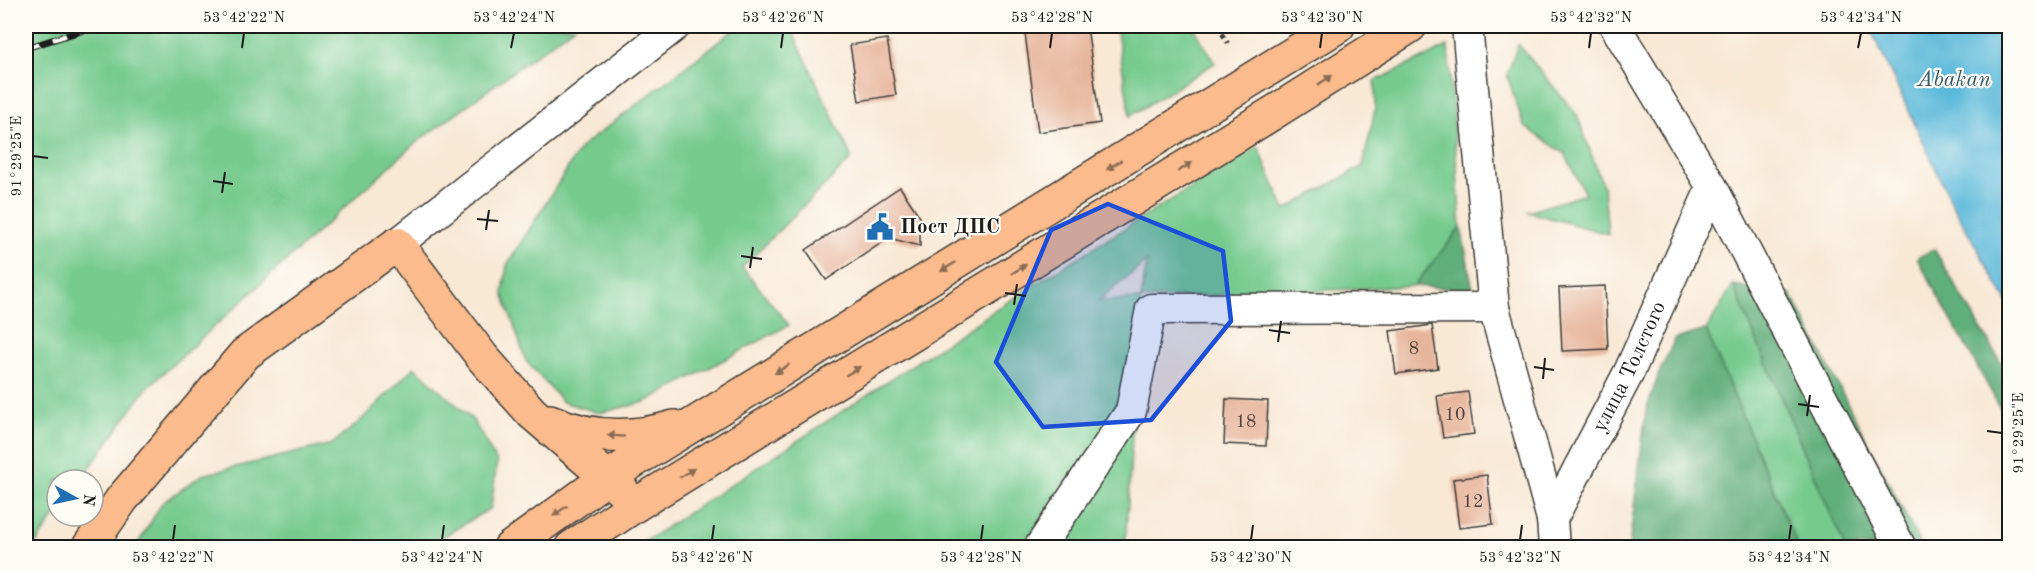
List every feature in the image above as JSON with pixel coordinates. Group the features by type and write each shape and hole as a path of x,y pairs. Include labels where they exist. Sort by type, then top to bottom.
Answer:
{"main road":[{"path":"510,548 608,477 1338,26"},
{"path":"571,548 637,504 1276,111 1410,26"},
{"path":"88,548 122,499 245,354 397,244 483,358 532,413 637,504"},
{"path":"532,413 564,427 594,434 634,437 713,414"}],"street":[{"path":"397,244 675,26"},
{"path":"1467,26 1494,308 1553,533"},
{"path":"1615,26 1712,187 1901,548"},
{"name":"улица Толстого","path":"1553,533 1629,372 1712,187"},
{"path":"1039,548 1131,411 1151,309 1494,308"}],"path":[{"path":"1217,26 1228,43"}],"highlighted area":[{"path":"1108,204 1223,251 1231,321 1151,420 1043,427 996,362 1051,230"}],"green space":[{"path":"26,26 575,26 413,145 146,389 90,468 45,468 47,528 33,548 26,547"},
{"path":"739,26 790,26 852,158 742,267 789,325 645,402 600,413 563,402 526,361 503,293 507,265 581,147"},
{"path":"1116,26 1193,26 1215,63 1130,116"},
{"path":"1518,44 1577,115 1604,189 1608,234 1528,212 1585,194 1565,154 1524,126 1507,75"},
{"path":"1448,46 1461,227 1414,286 1141,299 1126,533 1122,547 635,548 1032,286 1258,146 1285,210 1363,166 1375,109 1375,81","holes":["1147,261 1141,299 1098,301"]},
{"path":"1461,227 1473,290 1414,286"},
{"path":"1934,249 2009,376 2009,424 1917,258"},
{"path":"1733,285 1845,547 1798,547 1706,330"},
{"path":"1733,285 1791,294 1922,547 1845,547"},
{"path":"1706,330 1798,547 1629,547 1646,411 1659,373 1675,339"},
{"path":"414,367 473,420 497,462 491,508 426,547 136,547 162,503 202,475 332,444 358,423"}],"water":[{"name":"Abakan","path":"1869,26 2009,26 2009,305 1953,206"}],"building":[{"path":"1024,26 1087,26 1100,123 1038,132"},
{"path":"887,39 896,95 859,101 850,45"},
{"name":"Пост ДПС","path":"900,187 920,217 920,246 889,238 826,280 806,250"},
{"path":"1605,286 1608,349 1562,351 1559,288"},
{"path":"1432,325 1438,368 1396,374 1390,331"},
{"path":"1468,392 1474,434 1443,438 1437,396"},
{"path":"1226,399 1268,401 1266,446 1224,444"},
{"path":"1487,475 1493,524 1459,528 1453,479"},
{"path":"1498,541 1499,548 1468,548 1468,543"}],"railway":[{"path":"26,48 97,26"}],"place":[{"name":"Пост ДПС","path":"880,227"}]}
